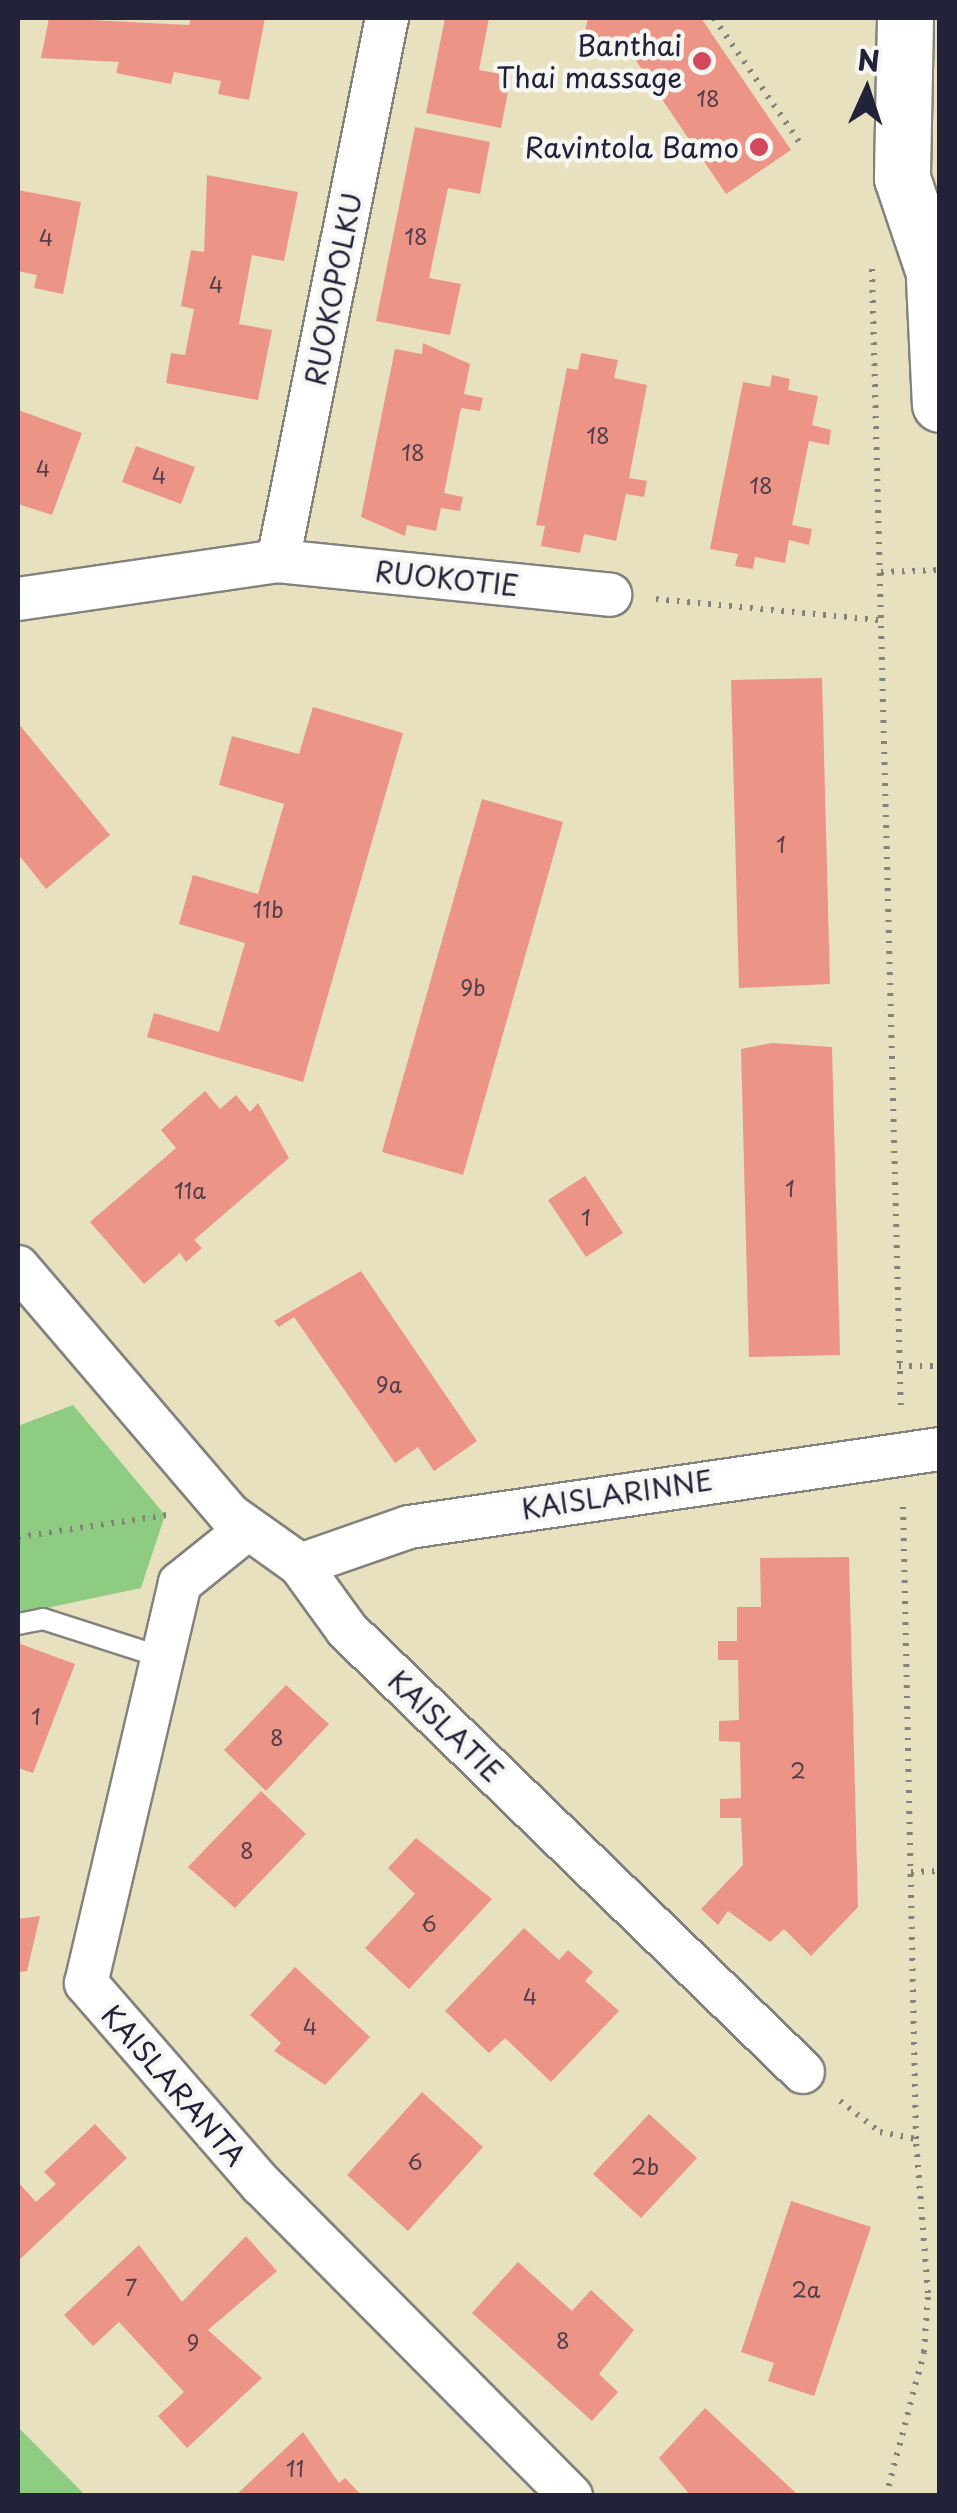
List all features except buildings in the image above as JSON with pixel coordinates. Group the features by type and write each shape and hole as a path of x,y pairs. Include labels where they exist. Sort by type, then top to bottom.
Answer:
{"main road":[{"path":"905,18 902,178 937,285 940,404"}],"street":[{"name":"RUOKOPOLKU","path":"278,561 386,18"},
{"name":"RUOKOTIE","path":"18,599 278,561 610,595"},
{"name":"KAISLATIE","path":"18,1267 246,1530 300,1566 346,1630 803,2072"},
{"name":"KAISLARINNE","path":"300,1566 409,1527 921,1450"},
{"name":"KAISLARANTA","path":"246,1530 188,1572 158,1656 86,1982 261,2184 571,2496"}],"lane":[{"path":"18,1624 43,1619 158,1656"}],"path":[{"path":"714,18 800,142"},
{"path":"872,255 898,1366 921,1450 912,1872 924,2352 886,2496"},
{"path":"881,572 940,570"},
{"path":"610,595 878,620"},
{"path":"898,1366 940,1366"},
{"path":"18,1537 177,1514 210,1489"},
{"path":"912,1872 940,1871"},
{"path":"803,2072 880,2132 916,2139"}],"green space":[{"path":"73,1405 165,1515 141,1588 18,1614 18,1426"},
{"path":"18,2427 85,2495 18,2495"}],"place":[{"name":"Banthai Thai massage","path":"702,61"},
{"name":"Ravintola Bamo","path":"759,147"}]}
